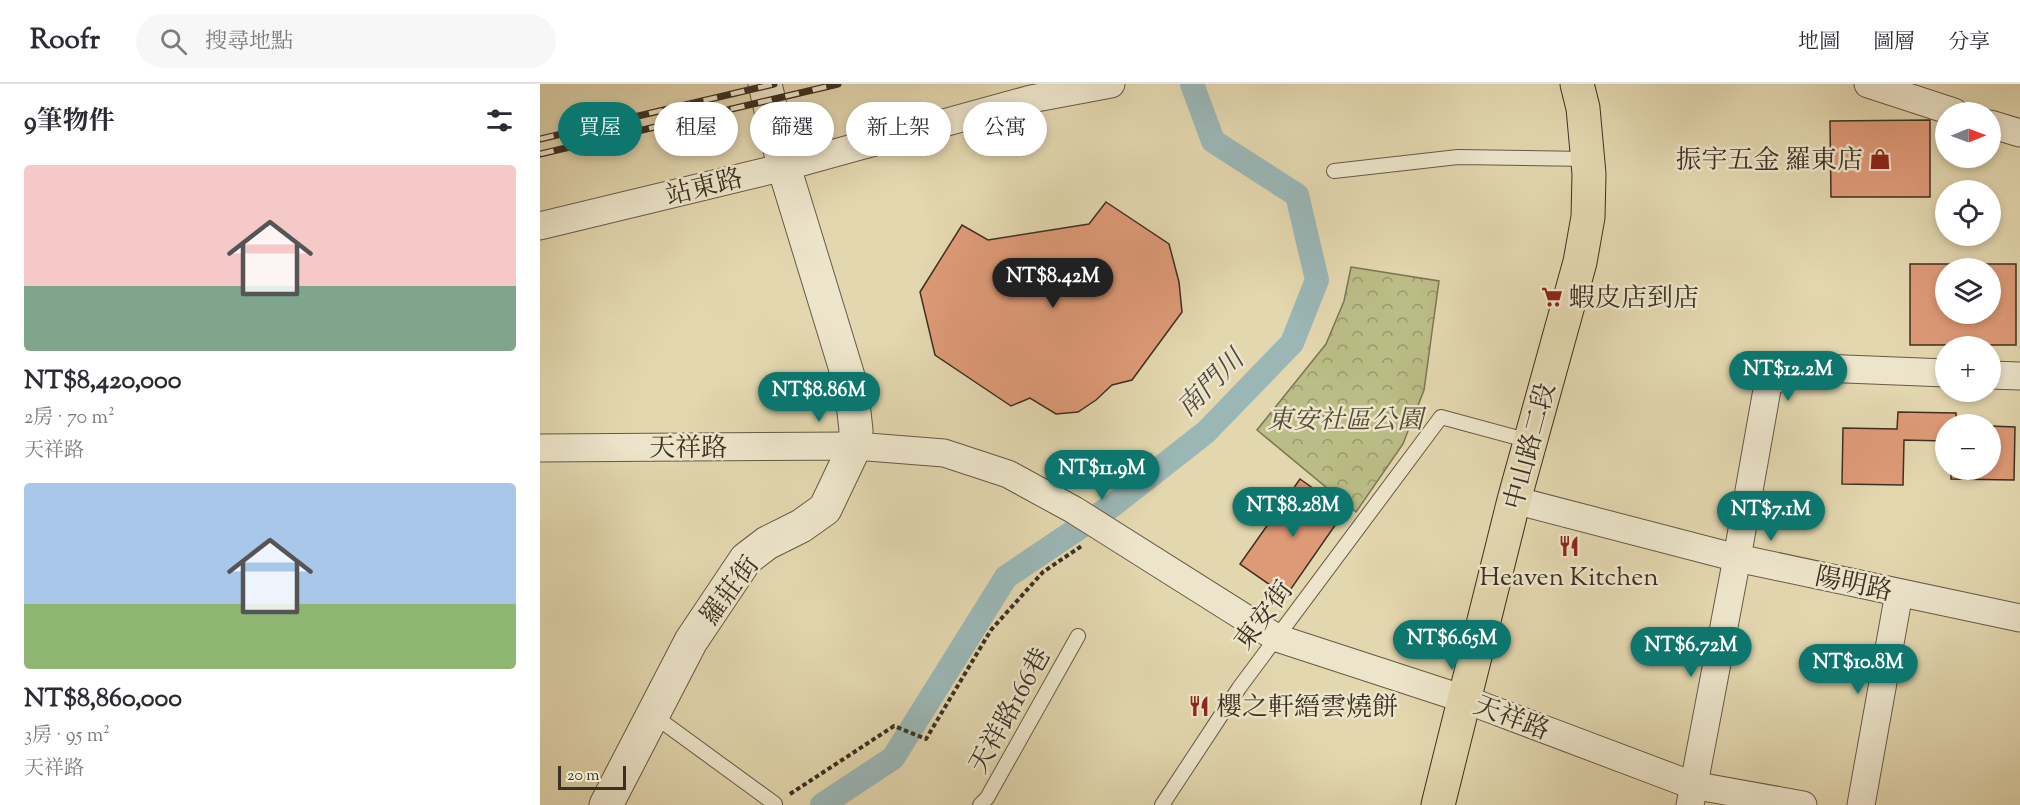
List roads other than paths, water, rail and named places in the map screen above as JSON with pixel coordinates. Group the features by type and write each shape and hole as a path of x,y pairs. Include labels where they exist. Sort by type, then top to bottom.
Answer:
{"main road":[{"name":"中山路二段","path":"1438,805 1514,500 1580,261 1588,217 1588,159 1583,108 1577,84"}],"street":[{"name":"羅莊街","path":"606,805 691,641 746,559 767,543 801,526 825,509 855,446 856,430 851,386 784,166 765,84"},
{"name":"站東路","path":"540,226 784,166 1031,99 1111,84"},
{"path":"1868,84 1935,106"},
{"path":"2001,127 2020,133"},
{"path":"1691,795 1768,384 1796,367 1935,373"},
{"path":"2001,375 2020,376"},
{"name":"天祥路","path":"540,448 855,446 944,453 1008,474 1074,510 1277,638 1464,699 1691,795 1803,805"},
{"name":"陽明路","path":"1514,500 1737,558 2020,618"},
{"path":"1861,805 1899,593"}],"lane":[{"path":"1334,171 1458,157 1588,159"},
{"name":"東安街","path":"1162,805 1239,688 1441,417 1530,441"},
{"name":"天祥路166巷","path":"980,805 987,798 1078,636"},
{"path":"653,715 775,804"}],"waterway":[{"name":"南門川","path":"822,805 893,758 1006,577 1113,505 1206,432 1292,343 1317,280 1297,195 1213,141 1192,84"}],"railway":[{"path":"540,139 774,84"},
{"path":"540,154 838,84"}],"place":[{"name":"振宇五金 羅東店","path":"1880,159"},
{"name":"蝦皮店到店","path":"1552,297"},
{"name":"Heaven Kitchen","path":"1569,546"},
{"name":"櫻之軒縉雲燒餅","path":"1199,706"}],"park label":[{"name":"東安社區公園","path":"1345,419"}]}
